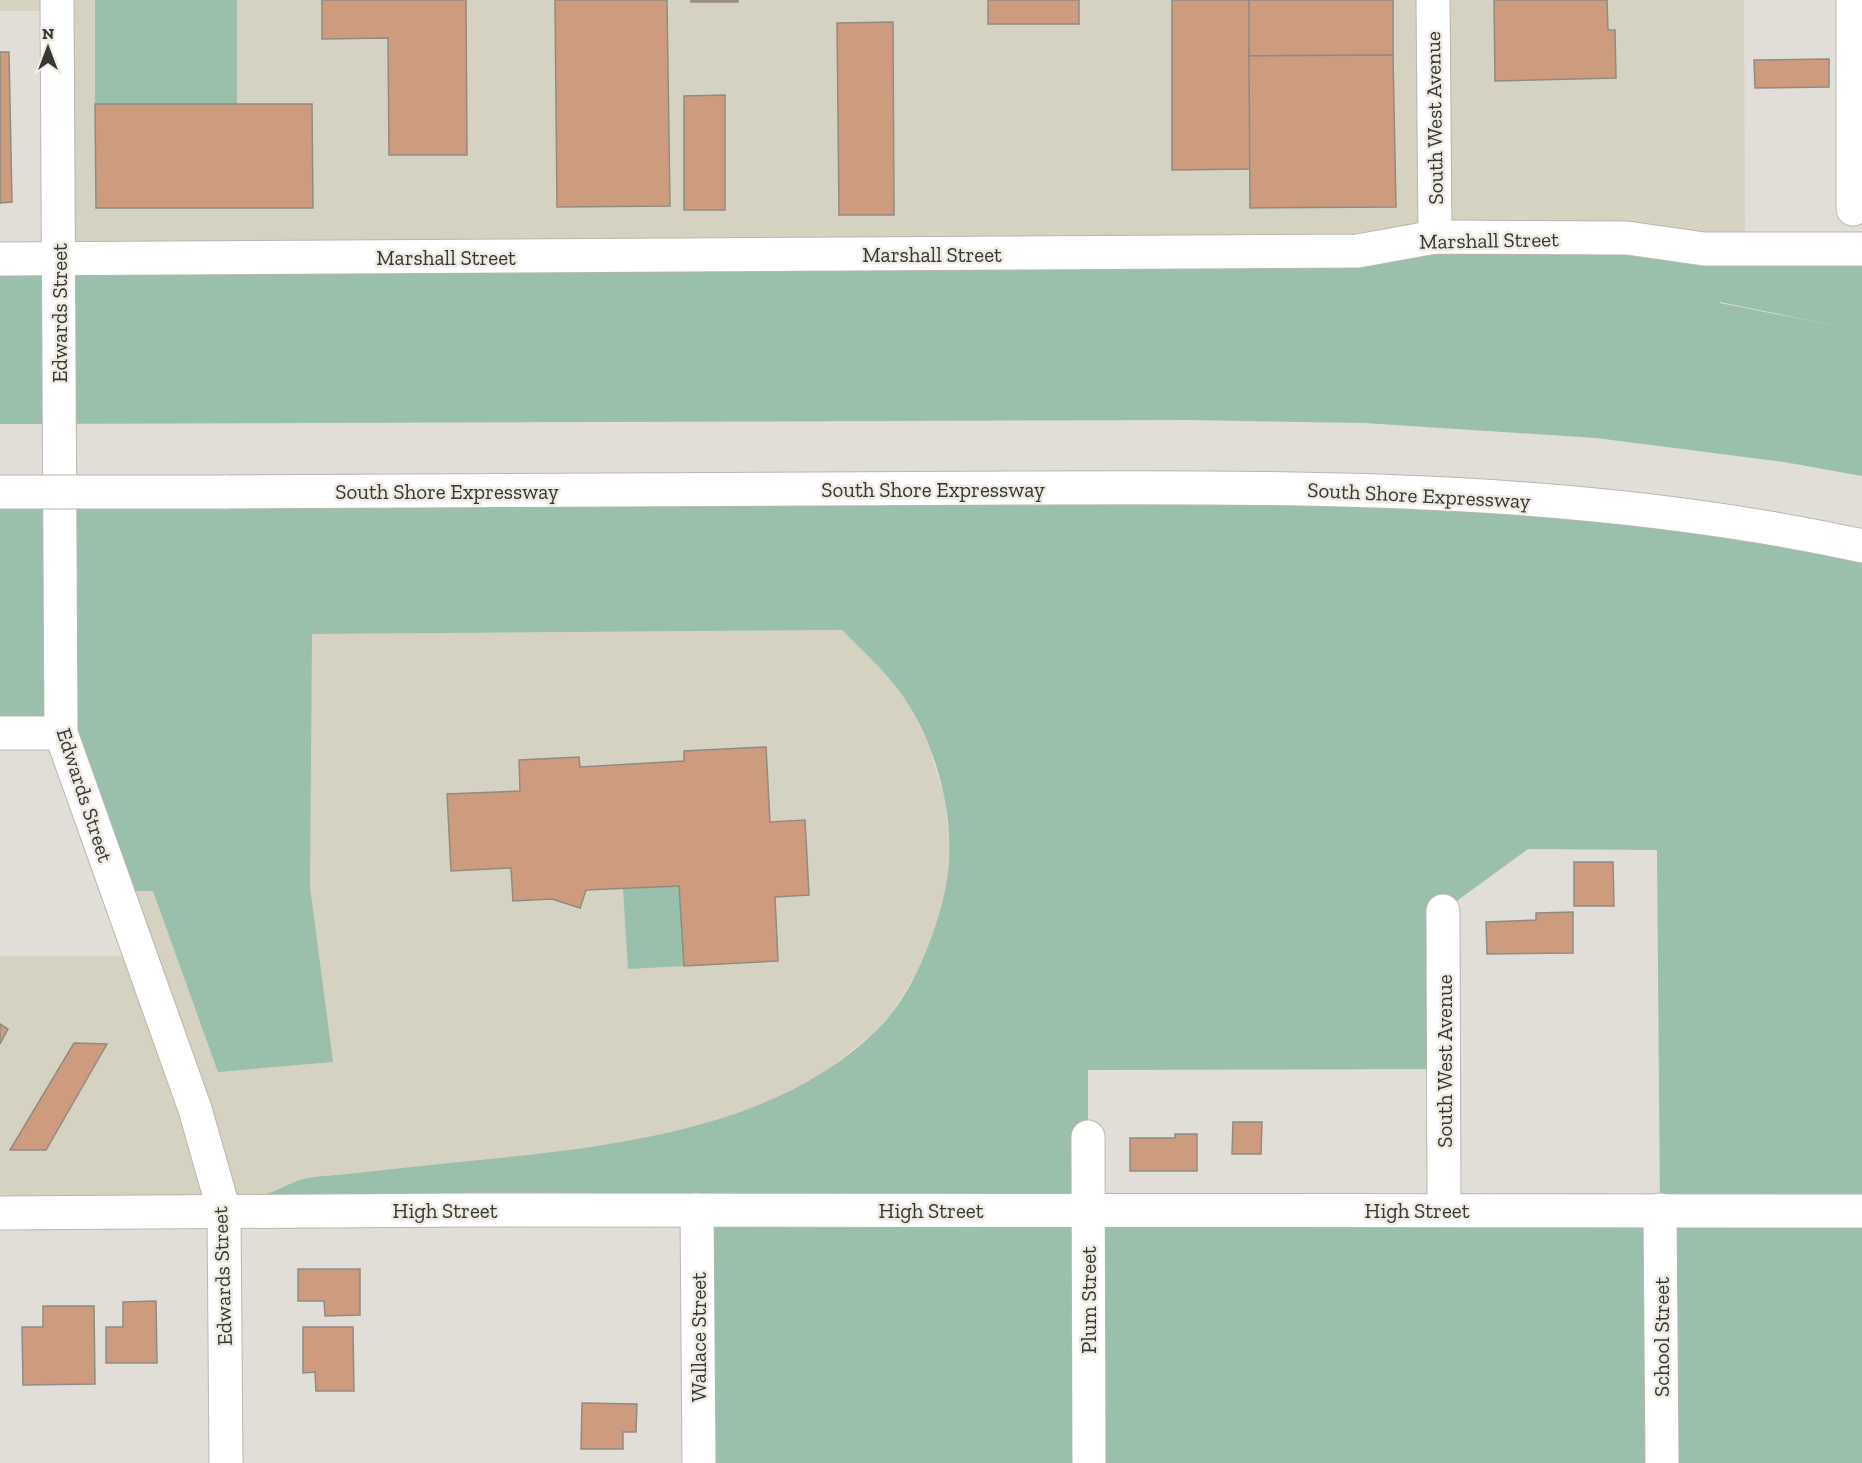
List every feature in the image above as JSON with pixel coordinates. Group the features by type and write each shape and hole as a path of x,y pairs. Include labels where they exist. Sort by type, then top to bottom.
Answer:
{"main road":[{"name":"Edwards Street","path":"57,0 61,733 195,1109 224,1211 226,1463"},
{"name":"South West Avenue","path":"1433,0 1435,237"},
{"path":"1853,0 1853,209"},
{"name":"Marshall Street","path":"0,259 1358,251 1435,237 1627,238 1704,249 1862,249"},
{"name":"South Shore Expressway","path":"0,492 1268,489 1487,496 1640,510 1767,528 1862,546"},
{"path":"0,733 61,733"},
{"name":"South West Avenue","path":"1443,911 1444,1210"},
{"name":"Plum Street","path":"1088,1137 1089,1463"},
{"name":"High Street","path":"0,1214 472,1210 1862,1211"},
{"name":"Wallace Street","path":"697,1210 699,1463"},
{"name":"School Street","path":"1660,1210 1662,1463"}],"shaded area":[{"path":"0,0 1744,0 1745,249 59,259 57,11 0,11"},
{"path":"842,630 883,670 910,706 928,744 944,796 949,845 947,885 935,932 919,969 890,1015 876,1031 822,1074 760,1106 761,1210 0,1213 0,956 140,956 117,891 310,887 311,634"}],"green space":[{"path":"95,0 237,0 237,104 95,104"},
{"path":"1862,249 1862,476 1784,462 1596,438 1364,423 1188,420 0,424 0,259","holes":["1720,302 1851,329 1720,303"]},
{"path":"1268,489 1862,546 1862,1463 699,1463 697,1210 224,1211 312,1177 532,1154 658,1135 718,1119 776,1098 829,1069 876,1031 900,1003 926,952 943,900 948,876 948,826 939,776 922,728 903,696 878,666 842,630 312,634 310,887 333,1062 218,1072 153,891 117,891 61,733 0,733 0,492","holes":["1528,849 1657,850 1660,1210 1088,1209 1088,1070 1444,1069 1443,911"]},
{"path":"679,886 684,966 628,969 623,889"}],"building":[{"path":"322,0 466,0 467,155 389,155 388,38 322,39"},
{"path":"555,0 667,0 670,206 557,207"},
{"path":"691,0 738,0 738,2 691,2"},
{"path":"988,0 1079,0 1079,24 988,24"},
{"path":"1172,0 1249,0 1250,169 1172,170"},
{"path":"1249,0 1393,0 1393,55 1249,56"},
{"path":"1494,0 1607,0 1608,30 1615,30 1616,78 1495,81"},
{"path":"893,22 894,215 839,215 837,23"},
{"path":"0,52 9,52 12,202 0,203"},
{"path":"1393,55 1396,207 1250,208 1249,56"},
{"path":"1829,59 1829,87 1755,88 1754,60"},
{"path":"725,95 725,210 684,210 684,96"},
{"path":"95,104 312,104 313,208 96,208"},
{"path":"766,747 770,822 805,820 809,895 775,897 778,961 684,966 679,886 586,890 580,908 552,899 513,901 511,868 451,871 447,794 520,791 519,760 579,757 580,767 684,761 684,751"},
{"path":"1574,862 1613,862 1614,906 1574,906"},
{"path":"1573,912 1573,953 1487,954 1486,922 1536,920 1536,913"},
{"path":"0,1024 8,1029 0,1044"},
{"path":"74,1043 107,1044 46,1150 10,1150"},
{"path":"1233,1122 1262,1122 1261,1154 1232,1154"},
{"path":"1175,1134 1197,1134 1197,1171 1130,1171 1130,1138 1175,1138"},
{"path":"298,1269 360,1269 360,1315 325,1316 324,1301 298,1301"},
{"path":"156,1301 157,1363 106,1363 106,1327 123,1327 123,1302"},
{"path":"43,1306 94,1306 95,1384 23,1385 22,1327 43,1327"},
{"path":"303,1327 353,1327 354,1391 316,1391 315,1372 303,1373"},
{"path":"582,1403 637,1404 636,1432 623,1432 623,1449 581,1449"}]}
